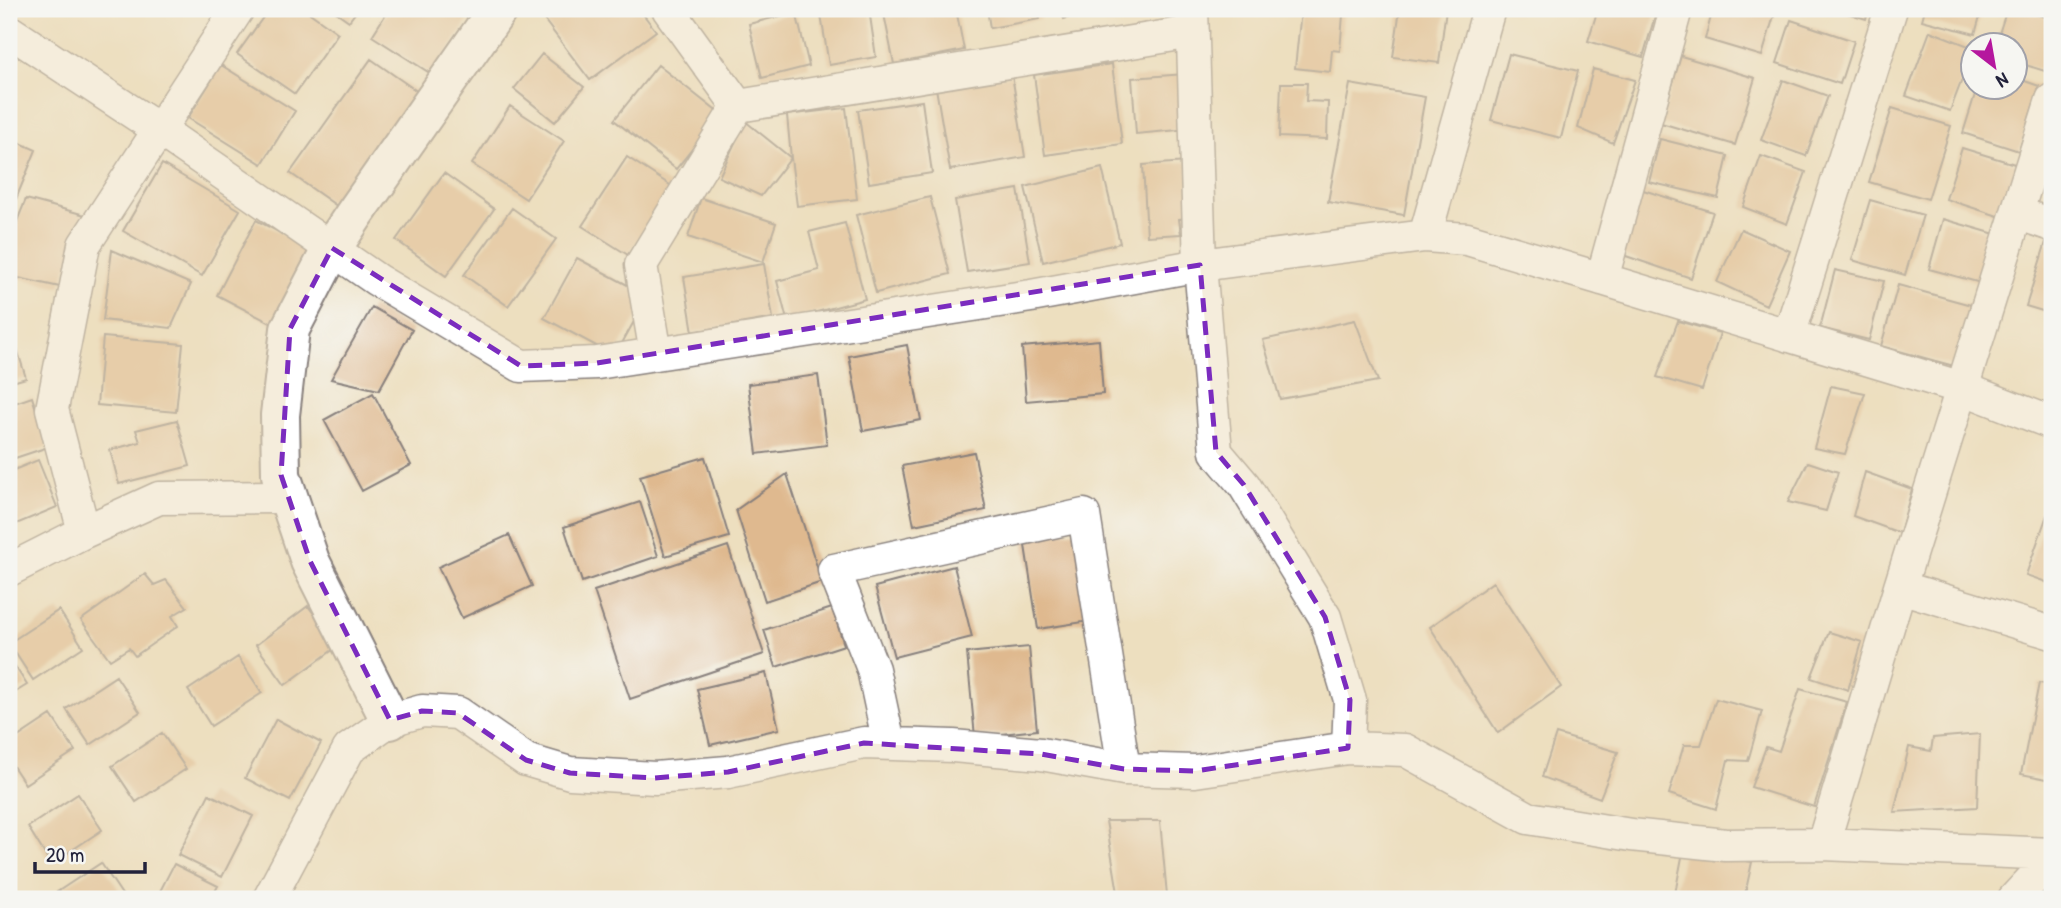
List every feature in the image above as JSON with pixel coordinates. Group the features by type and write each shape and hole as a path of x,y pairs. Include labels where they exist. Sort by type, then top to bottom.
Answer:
{"street":[{"path":"84,532 52,409 85,245 238,9"},
{"path":"390,720 310,561 281,475 280,415 290,329 332,248 498,9"},
{"path":"668,9 738,106"},
{"path":"1425,236 1489,9"},
{"path":"1602,279 1676,9"},
{"path":"1789,336 1891,9"},
{"path":"656,354 642,265 738,106 1192,21 1200,265 1216,452 1244,485 1325,617 1350,700 1348,748"},
{"path":"9,31 161,131 377,280 521,366 597,363 1031,296 1200,265 1425,236 1467,239 1602,279 1962,388 2052,423"},
{"path":"1823,844 2052,100"},
{"path":"2017,213 2052,225"},
{"path":"9,570 159,498 288,497"},
{"path":"889,744 873,669 834,570 1084,515 1125,769"},
{"path":"1900,587 2052,633"},
{"path":"269,899 349,748 390,720 422,711 458,713 526,760 569,773 655,778 728,772 864,743 953,746 1041,754 1125,769 1195,771 1348,748 1405,750 1528,818 1631,835 1726,845 1823,844 2052,856"},
{"path":"2014,899 2052,856"}],"highlighted area":[{"path":"332,248 521,366 597,363 1200,265 1216,452 1244,485 1325,617 1350,700 1348,748 1195,771 1124,769 1041,754 864,743 728,772 655,778 570,773 526,760 458,713 422,711 390,720 310,561 281,475 290,329"}],"building":[{"path":"269,9 304,9 338,33 295,94 237,54"},
{"path":"332,9 358,9 349,21"},
{"path":"389,9 457,9 470,17 433,75 372,36"},
{"path":"536,9 639,9 656,31 590,80"},
{"path":"820,9 869,9 876,57 829,65"},
{"path":"883,9 956,9 964,50 894,64"},
{"path":"987,9 1039,9 1040,19 990,28"},
{"path":"1061,9 1095,9 1064,19"},
{"path":"1400,9 1446,9 1439,63 1393,57"},
{"path":"1598,9 1657,9 1643,57 1588,41"},
{"path":"1713,9 1776,9 1762,56 1705,39"},
{"path":"1835,9 1870,9 1866,19"},
{"path":"1925,9 1982,9 1976,32 1922,20"},
{"path":"2007,9 2019,9 2052,19 2052,59 2048,72 2030,66 2030,32 2000,32"},
{"path":"1301,11 1343,15 1340,51 1332,50 1330,72 1295,68"},
{"path":"796,12 809,66 762,78 749,24"},
{"path":"1791,20 1854,41 1840,84 1777,63"},
{"path":"1930,31 1960,43 1960,85 1950,111 1906,96"},
{"path":"542,54 584,87 555,122 514,89"},
{"path":"1509,54 1578,71 1561,138 1491,120"},
{"path":"1681,56 1755,78 1735,145 1661,123"},
{"path":"371,59 418,92 337,206 290,173"},
{"path":"1112,64 1122,144 1045,155 1034,75"},
{"path":"221,65 295,111 262,164 188,118"},
{"path":"658,65 720,114 676,169 614,120"},
{"path":"1593,69 1635,80 1613,143 1578,128"},
{"path":"1185,74 1189,129 1136,134 1132,78"},
{"path":"1012,75 1025,157 950,170 936,88"},
{"path":"1783,80 1828,96 1806,156 1761,140"},
{"path":"1281,83 1307,83 1306,101 1328,102 1327,139 1279,137"},
{"path":"2030,83 2039,86 2019,151 1963,133 1973,102 2030,102"},
{"path":"1350,84 1425,97 1404,215 1328,202"},
{"path":"922,101 932,173 869,183 858,110"},
{"path":"510,106 564,141 526,199 472,164"},
{"path":"846,108 857,199 797,206 787,115"},
{"path":"1892,108 1951,126 1928,199 1869,182"},
{"path":"745,121 791,158 761,196 719,177"},
{"path":"9,138 36,150 9,216"},
{"path":"1660,139 1728,156 1718,198 1649,182"},
{"path":"1962,148 2018,165 2001,217 1946,199"},
{"path":"1761,156 1806,172 1787,224 1743,207"},
{"path":"627,157 673,187 628,255 582,226"},
{"path":"1188,162 1191,218 1179,219 1181,234 1147,236 1143,165"},
{"path":"162,164 240,210 202,276 123,231"},
{"path":"1102,168 1120,243 1043,262 1025,187"},
{"path":"444,173 494,209 446,276 396,240"},
{"path":"1018,189 1030,262 967,272 955,200"},
{"path":"1640,189 1713,212 1691,278 1620,254"},
{"path":"930,197 950,274 876,293 856,215"},
{"path":"701,198 776,223 763,262 688,237"},
{"path":"26,199 85,215 60,287 9,276 9,241"},
{"path":"1870,200 1923,215 1905,275 1852,260"},
{"path":"512,208 556,239 508,306 464,275"},
{"path":"1943,219 1995,234 1981,283 1929,269"},
{"path":"256,220 319,253 280,328 217,295"},
{"path":"845,223 865,299 787,320 777,281 819,270 809,232"},
{"path":"1741,229 1790,251 1766,305 1717,282"},
{"path":"2046,242 2052,244 2052,314 2026,306"},
{"path":"112,250 191,284 171,328 103,320"},
{"path":"577,258 648,296 615,356 544,318"},
{"path":"764,264 773,318 693,332 684,277"},
{"path":"1835,270 1884,281 1869,340 1820,328"},
{"path":"1898,285 1971,305 1954,366 1881,346"},
{"path":"372,307 412,330 379,390 331,379"},
{"path":"1355,320 1378,381 1280,399 1263,340"},
{"path":"1678,321 1720,333 1702,390 1657,377"},
{"path":"9,323 26,378 9,383"},
{"path":"103,337 183,344 176,412 97,405"},
{"path":"1099,340 1103,394 1026,401 1022,347"},
{"path":"907,345 921,420 863,431 849,356"},
{"path":"818,375 827,445 757,454 748,384"},
{"path":"1831,386 1865,393 1845,454 1814,448"},
{"path":"373,393 411,465 362,491 324,420"},
{"path":"32,397 48,447 9,460 9,405"},
{"path":"177,420 190,466 119,484 110,450 140,442 136,430"},
{"path":"974,452 986,510 914,525 902,466"},
{"path":"705,457 729,537 665,556 640,476"},
{"path":"38,460 57,507 9,527 9,472"},
{"path":"1808,462 1838,472 1826,511 1788,502"},
{"path":"1865,472 1912,489 1900,533 1853,516"},
{"path":"787,474 822,582 765,601 736,510"},
{"path":"640,502 658,556 582,582 564,527"},
{"path":"2047,515 2052,517 2052,584 2026,575"},
{"path":"1076,531 1090,621 1038,629 1024,539"},
{"path":"509,535 532,586 462,618 438,567"},
{"path":"728,546 764,654 630,699 594,591"},
{"path":"954,566 972,637 894,657 875,587"},
{"path":"145,574 154,585 166,580 187,607 172,616 178,626 135,656 129,648 110,660 81,620"},
{"path":"1493,582 1561,687 1498,733 1430,627"},
{"path":"308,606 338,646 285,685 256,645"},
{"path":"832,608 844,645 776,667 764,630"},
{"path":"59,610 83,647 33,680 9,643"},
{"path":"1829,632 1862,642 1848,690 1811,678"},
{"path":"1029,647 1037,730 975,737 967,653"},
{"path":"9,657 27,685 9,696"},
{"path":"238,657 262,693 211,726 188,690"},
{"path":"766,673 779,729 710,745 697,689"},
{"path":"116,676 140,712 90,745 66,709"},
{"path":"2039,683 2052,685 2052,780 2021,774"},
{"path":"1800,689 1847,702 1814,807 1751,787 1766,747 1779,751"},
{"path":"1716,699 1762,711 1748,761 1728,760 1716,809 1669,794 1684,745 1701,745"},
{"path":"51,715 75,751 25,784 9,760 9,743"},
{"path":"276,719 321,743 290,801 245,778"},
{"path":"162,733 186,769 136,802 112,766"},
{"path":"1556,734 1618,752 1600,798 1542,777"},
{"path":"1980,734 1977,807 1894,812 1909,747 1931,751 1933,738"},
{"path":"78,794 102,830 51,864 28,827"},
{"path":"209,794 253,816 222,877 178,855"},
{"path":"1106,821 1160,821 1167,895 1119,899"},
{"path":"1683,852 1752,862 1744,899 1674,899"},
{"path":"101,863 125,899 53,899 51,896"},
{"path":"174,864 218,886 211,899 156,899"}]}
